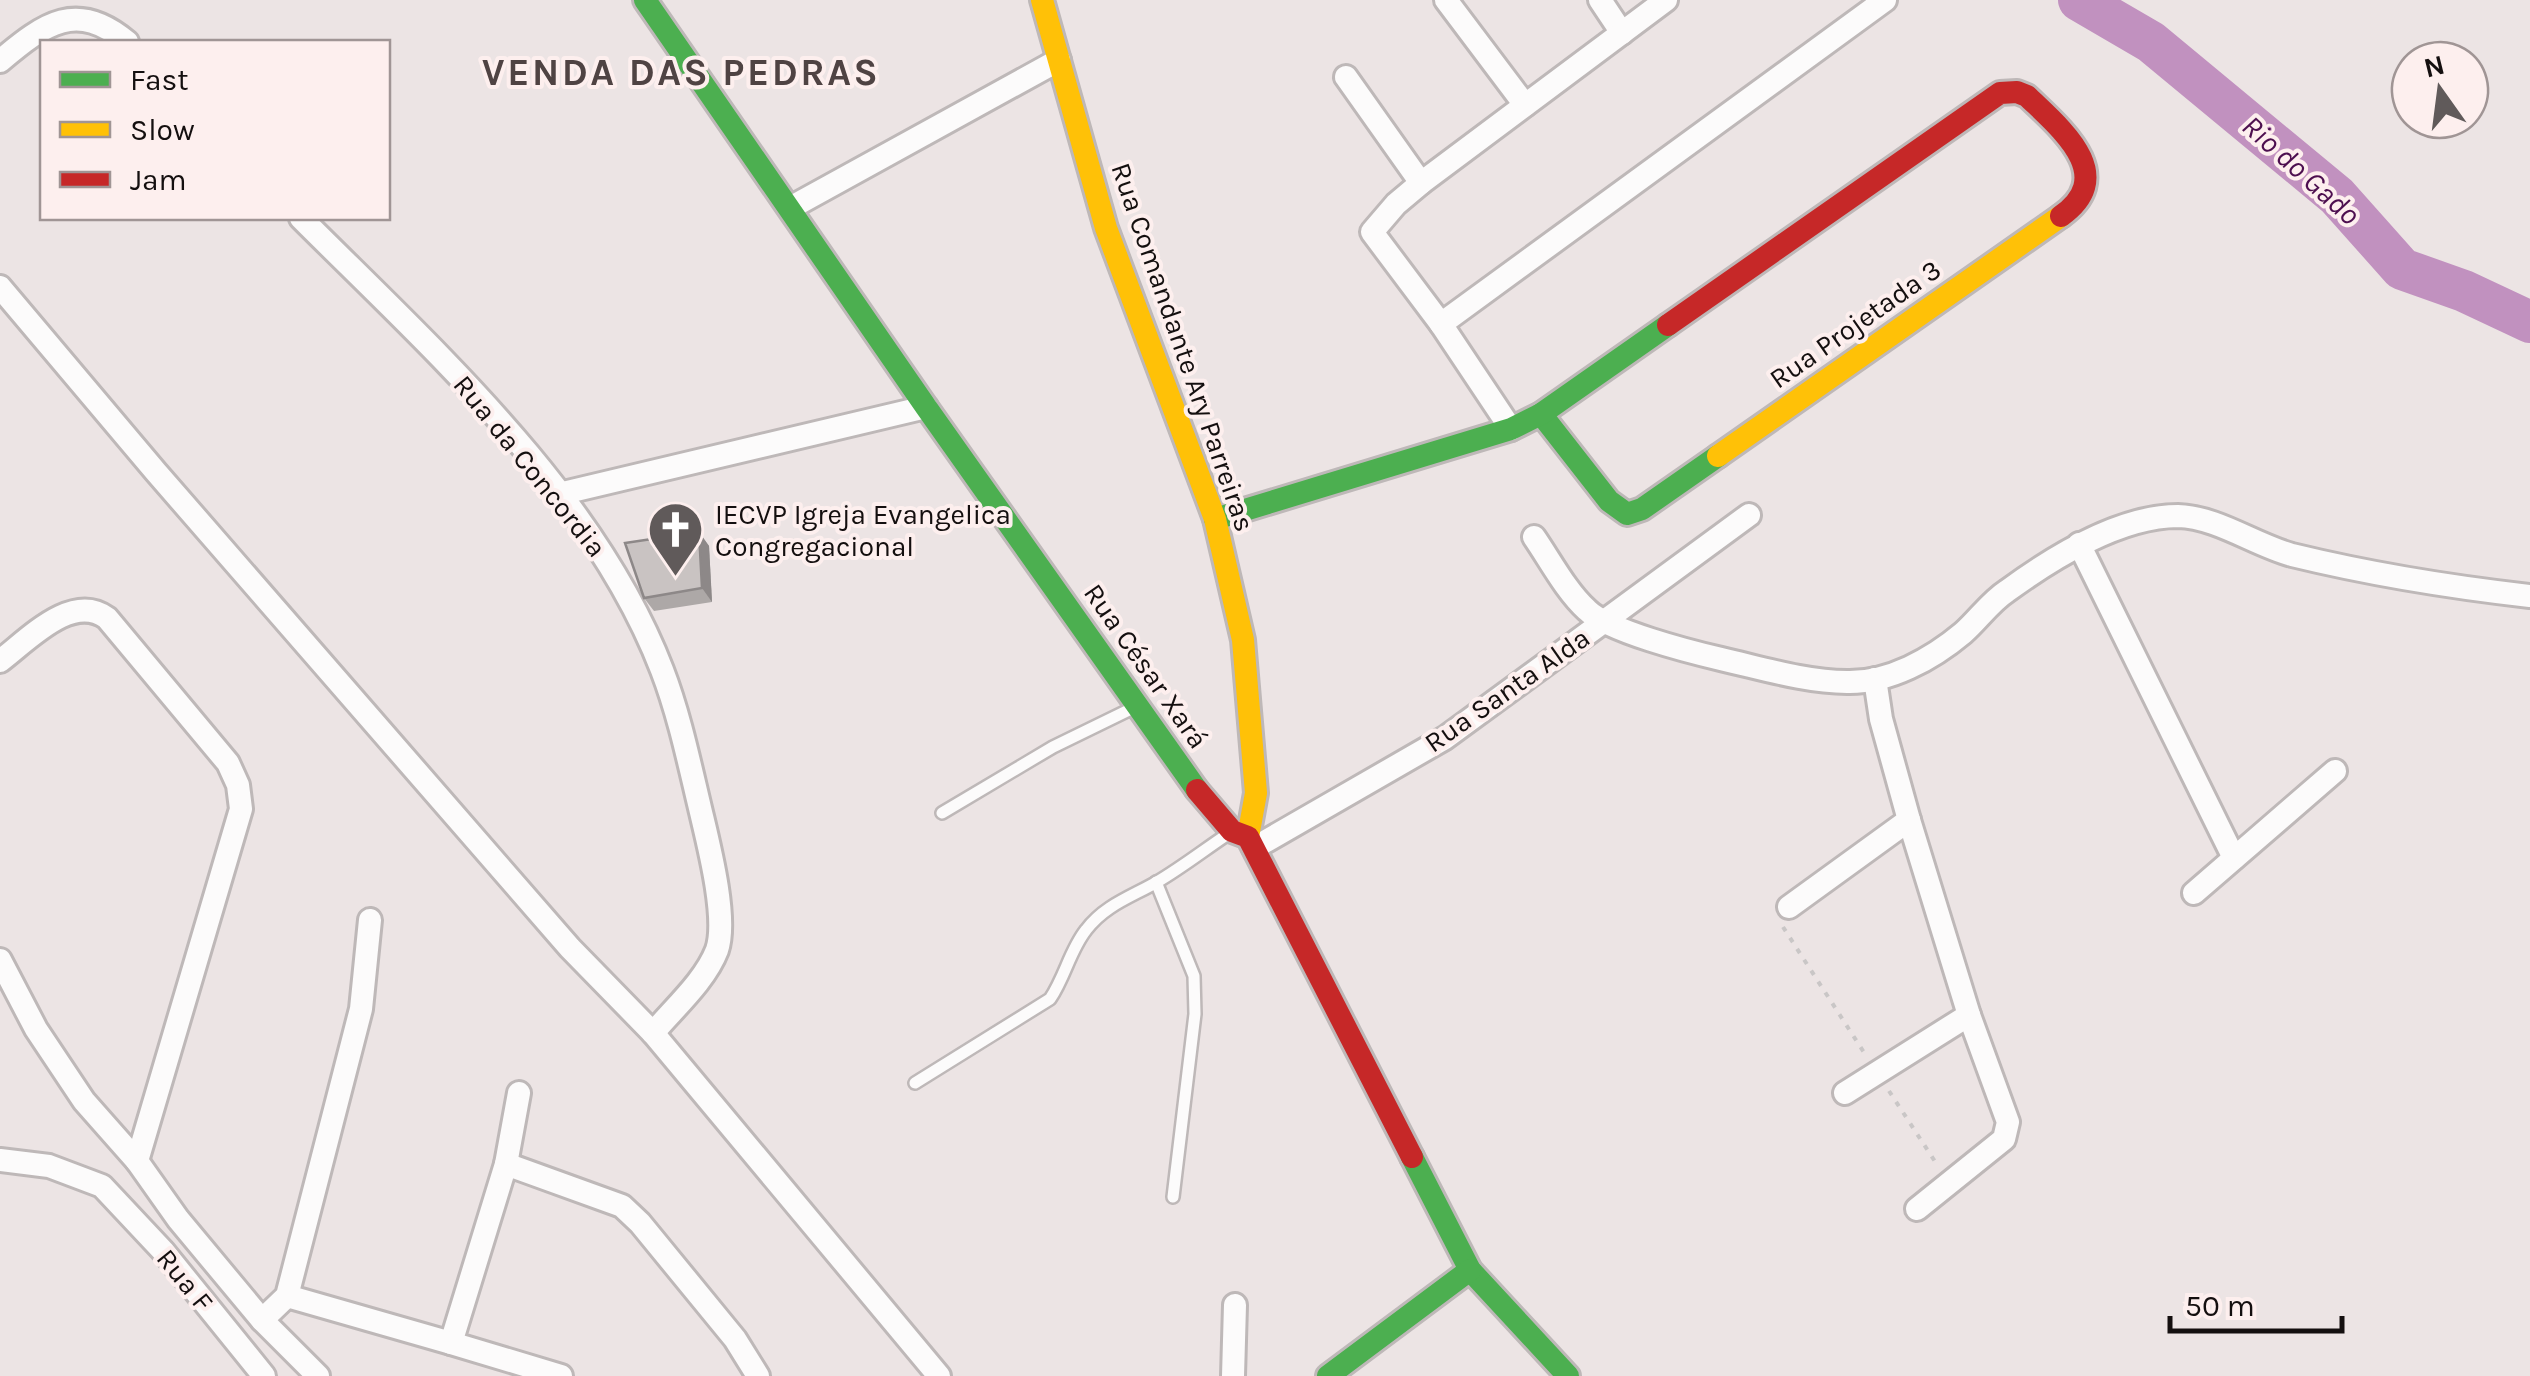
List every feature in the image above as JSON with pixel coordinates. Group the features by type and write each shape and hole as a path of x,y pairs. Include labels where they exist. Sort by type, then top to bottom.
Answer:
{"main road":[{"name":"Rua César Xará","path":"645,0 1202,797 1245,839 1470,1270 1568,1376"},
{"name":"Rua Comandante Ary Parreiras","path":"1042,0 1106,228 1216,519 1243,640 1256,793 1245,839"},
{"name":"Rua Projetada 3","path":"2010,92 2028,96 2086,160 2085,190 2067,212 1642,510 1628,514 1609,502 1540,414 1986,101 2010,92"},
{"path":"1216,519 1510,429 1540,414"},
{"path":"1202,797 1232,791 1255,773"},
{"path":"1328,1376 1470,1270"}],"street":[{"path":"1446,0 1525,105"},
{"path":"1600,0 1622,32"},
{"path":"1510,429 1441,324 1372,232 1421,183 1666,0"},
{"path":"1441,324 1885,0"},
{"path":"0,61 45,26 74,15 92,17 124,40"},
{"path":"790,208 1059,60"},
{"path":"1346,77 1421,183"},
{"name":"Rua da Concordia","path":"303,220 460,376 559,494 609,563 662,669 718,893 719,945 710,966 652,1034"},
{"path":"0,287 570,948 652,1034 939,1376"},
{"path":"559,494 926,407"},
{"name":"Rua Santa Alda","path":"1245,839 1445,738 1749,515"},
{"path":"1534,537 1586,610 1603,622 1698,654 1848,682 1903,671 1933,654 1962,633 2004,592 2078,544 2145,521 2180,516 2224,528 2288,554 2447,586 2530,596"},
{"path":"2078,544 2234,858"},
{"path":"0,661 72,610 95,610 107,618 228,764 238,785 241,808 137,1161"},
{"path":"1875,679 1881,718 1909,820 1969,1015 2007,1112 2008,1132 1917,1209"},
{"path":"2194,893 2335,771"},
{"path":"1789,907 1909,820"},
{"path":"262,1320 287,1296 361,1010 370,920"},
{"path":"0,960 36,1029 84,1101 137,1161 178,1219 262,1320 318,1376"},
{"path":"1845,1093 1969,1015"},
{"path":"451,1343 506,1164 518,1093"},
{"name":"Rua F","path":"0,1160 49,1166 102,1186 164,1252 264,1376"},
{"path":"506,1164 622,1206 734,1338 758,1376"},
{"path":"287,1296 561,1376"},
{"path":"1232,1376 1235,1305"}],"lane":[{"path":"942,813 1052,747 1138,706"},
{"path":"915,1084 1050,999 1091,924 1116,902 1245,839"},
{"path":"1156,882 1194,976 1195,1014 1173,1197"}],"path":[{"path":"1789,907 1785,933 1949,1183"}],"building":[{"name":"IECVP Igreja Evangelica Congregacional","path":"699,532 702,588 644,598 625,543"}],"waterway":[{"name":"Rio do Gado","path":"2079,0 2151,42 2337,196 2402,269 2464,291 2530,322"}],"traffic: fast":[{"path":"645,0 1197,790"},
{"path":"1215,519 1511,429 1541,414 1668,325"},
{"path":"1541,414 1609,501 1627,514 1642,509 1718,456"},
{"path":"1412,1157 1470,1270 1568,1376"},
{"path":"1328,1376 1470,1270"}],"traffic: slow":[{"path":"1042,0 1106,228 1215,519 1243,640 1256,793 1248,837"},
{"path":"1718,456 2061,216"}],"traffic: jam":[{"path":"1668,325 2000,93 2027,96 2068,137 2078,153 2085,184 2078,200 2061,216"},
{"path":"1197,790 1232,831 1248,837 1412,1157"}],"place":[{"name":"IECVP Igreja Evangelica Congregacional","path":"676,579"}],"district":[{"name":"VENDA DAS PEDRAS","path":"681,72"}]}
